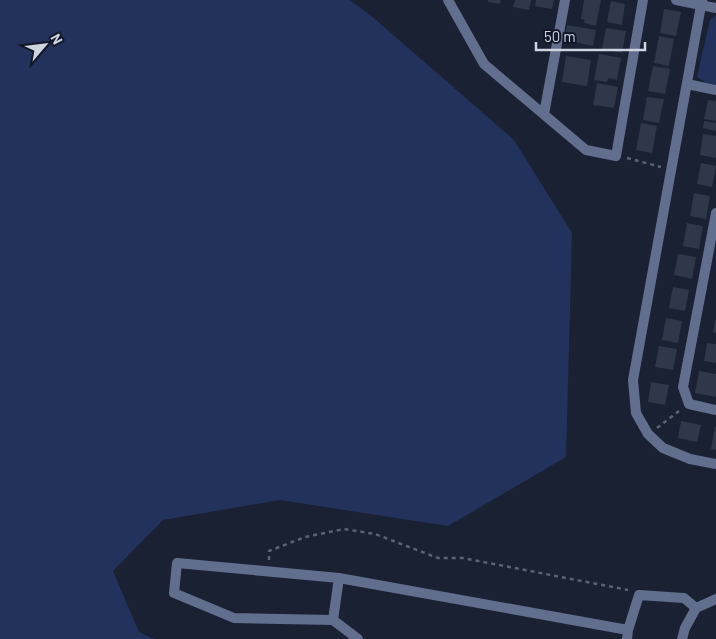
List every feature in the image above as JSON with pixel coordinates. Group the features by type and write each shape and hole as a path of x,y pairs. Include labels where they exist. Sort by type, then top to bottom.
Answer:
{"street":[{"path":"448,0 484,64 586,150 616,156 643,0"},
{"path":"544,114 565,0"},
{"path":"676,0 701,3 716,8"},
{"path":"701,3 633,380 636,413 648,434 664,448 690,459 716,464"},
{"path":"687,84 716,90"},
{"path":"716,213 682,387 689,404 716,410"},
{"path":"358,639 333,620 234,618 174,593 177,563 339,578 628,634 640,595 684,598 696,608"},
{"path":"333,620 339,578"},
{"path":"682,639 685,628 696,608 716,599"}],"path":[{"path":"616,156 671,169"},
{"path":"648,434 689,404"},
{"path":"270,572 269,551 305,537 344,529 374,534 438,558 463,558 629,590 640,595"}],"shaded area":[{"path":"0,0 350,0 375,19 514,140 572,233 566,457 448,526 280,500 163,520 113,571 139,632 154,639 0,639"},
{"path":"716,15 716,85 707,83 697,77 710,20"}],"building":[{"path":"488,0 501,0 500,4 488,2"},
{"path":"515,0 531,0 529,10 513,7"},
{"path":"536,0 554,0 552,9 535,6"},
{"path":"584,0 601,0 596,26 584,23 585,20 581,19"},
{"path":"611,1 625,4 622,25 607,22"},
{"path":"664,9 681,12 676,36 660,33"},
{"path":"567,25 596,30 593,46 564,40"},
{"path":"606,28 626,31 622,53 602,49"},
{"path":"659,36 674,39 669,66 654,63"},
{"path":"599,54 621,58 617,80 608,78 607,82 594,80"},
{"path":"566,56 591,60 587,86 562,82"},
{"path":"653,66 670,69 665,94 648,91"},
{"path":"597,83 618,87 614,108 593,105"},
{"path":"647,97 664,99 659,123 643,120"},
{"path":"708,100 716,101 716,121 704,119"},
{"path":"704,121 716,123 716,131 703,128"},
{"path":"641,123 657,126 652,153 636,150"},
{"path":"703,134 716,136 716,158 700,155"},
{"path":"701,163 716,166 712,187 697,184"},
{"path":"694,193 710,196 706,219 690,216"},
{"path":"687,223 703,226 699,249 683,246"},
{"path":"678,254 696,257 692,279 674,275"},
{"path":"673,287 689,290 685,311 669,308"},
{"path":"666,318 682,321 678,343 662,340"},
{"path":"716,320 716,333 713,332"},
{"path":"707,343 716,344 716,363 704,361"},
{"path":"659,346 677,349 673,370 655,367"},
{"path":"699,371 716,374 716,397 695,393"},
{"path":"651,382 669,385 665,405 648,402"},
{"path":"681,421 701,425 697,442 678,438"},
{"path":"716,427 716,450 711,449"}]}
